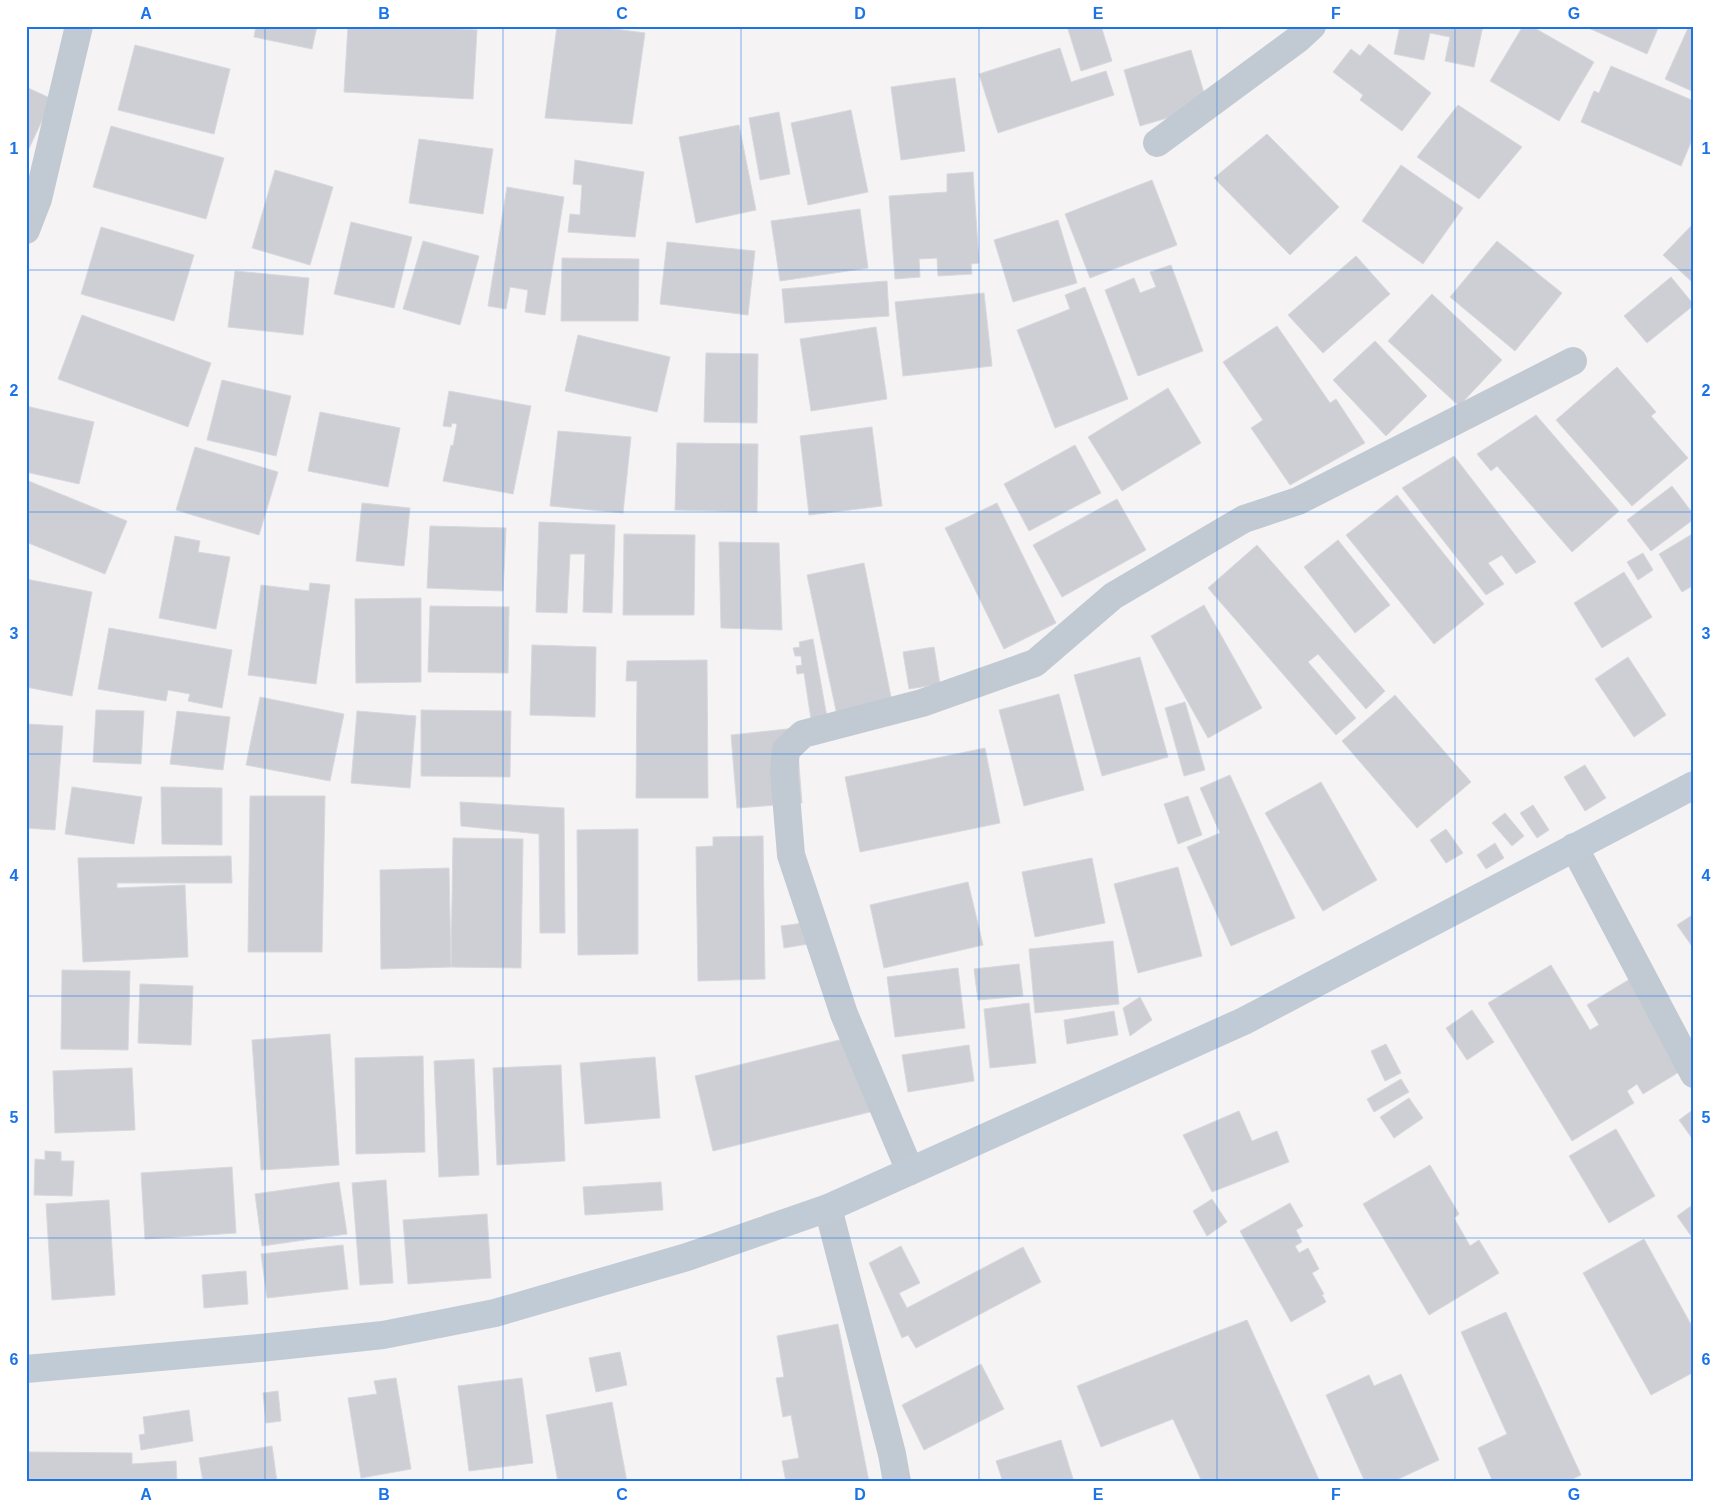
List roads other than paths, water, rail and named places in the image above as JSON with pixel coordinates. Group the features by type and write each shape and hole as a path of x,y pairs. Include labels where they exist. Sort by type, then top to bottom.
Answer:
{"main road":[{"path":"26,1369 383,1335 496,1313 687,1257 828,1208 1244,1021 1694,785"}],"street":[{"path":"26,230 38,200 79,26"},
{"path":"1157,143 1298,40 1312,26"},
{"path":"910,1171 844,1014 791,856 784,771 786,750 803,734 922,703 1035,663 1113,596 1244,519 1298,501 1573,361"},
{"path":"1574,847 1694,1074"},
{"path":"828,1208 892,1454 897,1482"}]}
